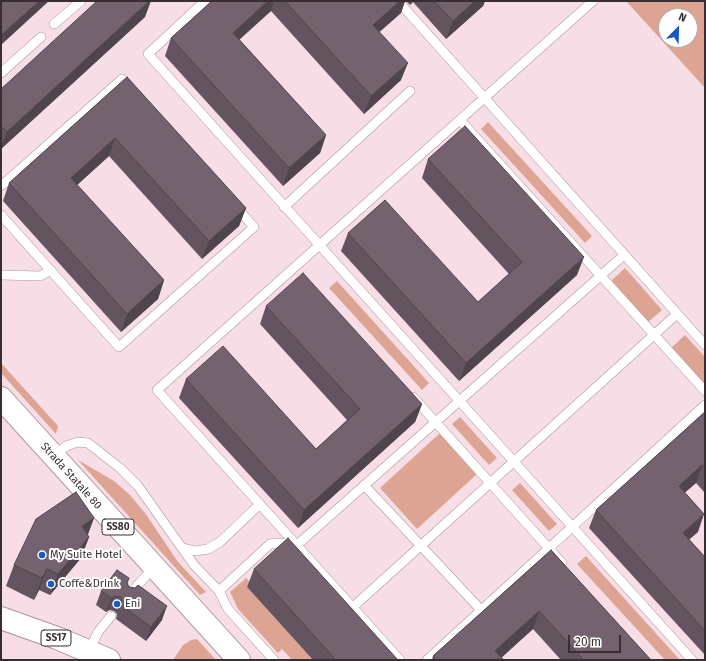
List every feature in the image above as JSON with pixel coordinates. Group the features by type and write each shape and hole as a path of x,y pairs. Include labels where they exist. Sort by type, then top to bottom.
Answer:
{"main road":[{"name":"Strada Statale 80","path":"1,398 237,659"},
{"name":"SS17","path":"1,618 109,660"}],"lane":[{"path":"54,24 81,1"},
{"path":"205,1 148,54 692,660"},
{"path":"398,1 705,345"},
{"path":"400,660 157,390 298,269 319,246 593,1"},
{"path":"1,73 40,38"},
{"path":"1,186 122,79 138,97"},
{"path":"284,207 410,91"},
{"path":"460,120 705,391"},
{"path":"1,215 119,347 254,227 228,197"},
{"path":"219,591 270,544 278,543 297,545 624,255"},
{"path":"1,276 40,276 51,270"},
{"path":"352,607 677,314"},
{"path":"404,387 570,572"},
{"path":"427,660 705,405"},
{"path":"53,456 66,446 78,442 88,443 120,468 138,486 194,565 219,591 228,610 274,660"},
{"path":"364,485 481,610"},
{"path":"183,548 195,551 208,549 220,542 260,504"},
{"path":"128,596 154,567"},
{"path":"89,651 98,632 111,616"}],"shaded area":[{"path":"626,1 705,1 705,88 669,48 698,48 698,8 658,8 658,36"},
{"path":"488,122 592,236 585,243 481,129"},
{"path":"625,268 662,310 647,323 610,282"},
{"path":"337,281 429,383 422,390 329,288"},
{"path":"685,335 705,357 705,386 671,348"},
{"path":"1,363 58,426 56,434 1,373"},
{"path":"460,417 497,458 489,465 452,424"},
{"path":"440,433 477,474 417,529 380,488"},
{"path":"78,460 114,481 130,495 145,513 178,562 206,592 200,595"},
{"path":"520,483 557,524 549,531 512,490"},
{"path":"586,556 680,660 665,660 577,564"},
{"path":"246,578 251,583 247,587 313,660 292,660 282,649 278,653 238,609 230,592"},
{"path":"197,639 216,660 173,660 183,645 191,640"}],"building":[{"path":"1,1 39,1 1,35"},
{"path":"97,1 149,1 7,132 1,126 1,89"},
{"path":"212,1 268,1 233,33 326,135 289,168 171,38"},
{"path":"285,1 400,1 373,25 408,63 371,96"},
{"path":"434,1 475,1 453,21"},
{"path":"127,77 246,208 209,241 115,138 71,178 164,280 127,314 9,183"},
{"path":"465,126 584,257 466,363 348,233 385,200 478,302 522,262 428,159"},
{"path":"303,273 422,404 304,510 186,379 223,346 316,449 360,409 266,306"},
{"path":"705,412 705,468 702,465 679,486 704,514 683,533 705,557 705,631 596,510"},
{"path":"76,492 94,518 82,526 89,537 58,574 47,569 42,578 14,565 36,519"},
{"path":"288,538 398,660 336,660 254,569"},
{"path":"551,550 651,660 584,660 539,611 495,651 504,660 436,660 433,656"},
{"path":"117,570 129,578 127,583 129,587 135,588 138,585 167,606 151,627 121,605 122,600 120,597 114,596 112,598 101,591"}],"place":[{"name":"My Suite Hotel","path":"42,555"},
{"name":"Coffe&Drink","path":"51,584"},
{"name":"Eni","path":"117,604"}]}
